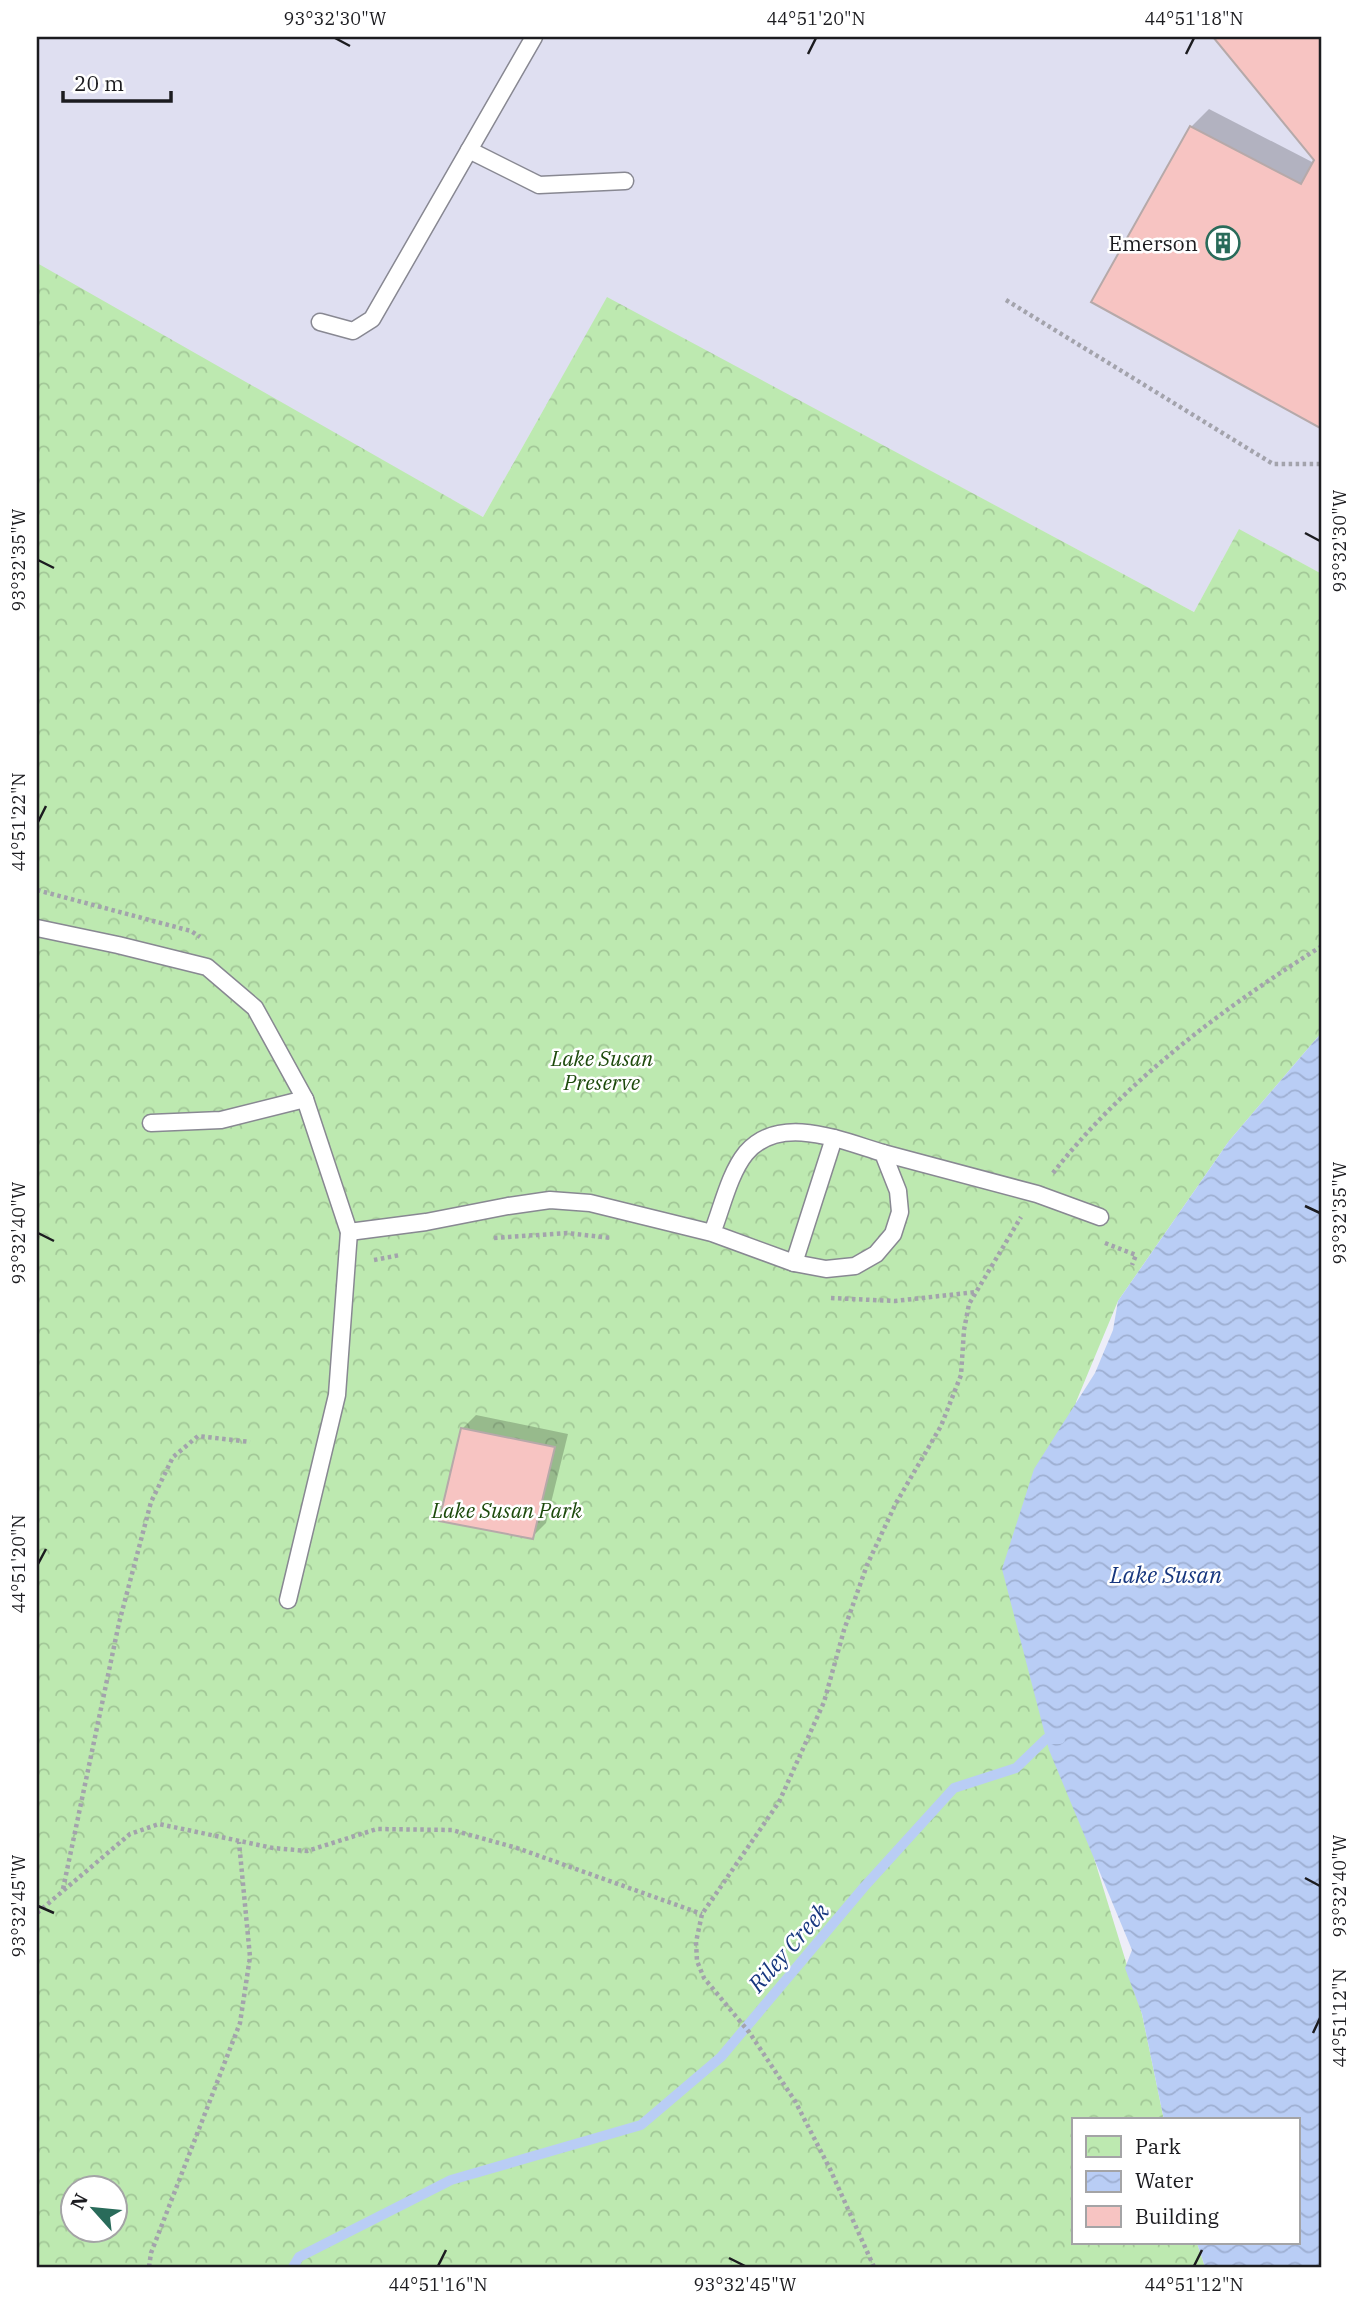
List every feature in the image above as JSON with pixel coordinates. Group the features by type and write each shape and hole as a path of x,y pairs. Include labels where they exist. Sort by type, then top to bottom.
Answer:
{"lane":[{"path":"320,322 353,331 372,319 534,37"},
{"path":"469,150 539,185 625,181"},
{"path":"37,928 207,967 254,1008 305,1099 349,1233 337,1395 288,1600"},
{"path":"151,1123 220,1120 305,1099"},
{"path":"712,1233 734,1176 746,1154 759,1142 779,1132 834,1138 1037,1194 1100,1217"},
{"path":"794,1263 834,1138"},
{"path":"349,1233 550,1200 590,1203 712,1233 794,1263 826,1269 855,1266 876,1254 893,1234 900,1212 898,1191 883,1153"}],"path":[{"path":"1006,300 1273,464 1322,464"},
{"path":"37,890 191,931 202,938"},
{"path":"874,2267 830,2169 795,2101 748,2032 704,1978 697,1961 696,1942 702,1914 779,1802 824,1702 844,1630 867,1564 896,1503 941,1426 961,1375 969,1304 1028,1205 1069,1154 1136,1083 1230,1009 1322,946"},
{"path":"366,1230 372,1260 409,1253"},
{"path":"485,1239 567,1233 616,1239"},
{"path":"1097,1240 1136,1255 1132,1265"},
{"path":"823,1297 895,1301 976,1292"},
{"path":"63,1890 119,1623 151,1503 173,1457 198,1436 250,1442"},
{"path":"37,1913 130,1834 159,1824 239,1842 307,1852 377,1829 452,1830 517,1848 702,1914"},
{"path":"149,2267 150,2253 240,2023 250,1957 239,1842"}],"shaded area":[{"path":"37,37 1322,37 1322,574 1239,530 1194,612 607,298 483,517 37,266"}],"green space":[{"name":"Lake Susan Preserve","path":"37,263 483,517 607,297 1194,612 1239,529 1322,574 1322,1032 1229,1141 1118,1301 1076,1402 1094,1858 1142,2014 1164,2118 1072,2118 1072,2244 1197,2244 1205,2267 37,2267"}],"water":[{"name":"Lake Susan","path":"1322,1032 1322,2267 1205,2267 1197,2244 1300,2244 1300,2118 1164,2118 1142,2014 1125,1968 1132,1950 1049,1750 1002,1569 1034,1469 1095,1373 1113,1330 1118,1301 1229,1141"}],"building":[{"name":"Emerson","path":"1213,37 1322,37 1322,429 1091,302 1190,126 1301,184 1314,160"},
{"path":"461,1428 555,1447 533,1539 439,1521"}],"waterway":[{"name":"Riley Creek","path":"293,2267 299,2257 451,2180 641,2125 721,2057 864,1887 954,1788 1016,1768 1046,1739 1060,1739"}],"place":[{"name":"Emerson","path":"1223,243"}],"park label":[{"name":"Lake Susan Park","path":"507,1510"}]}
